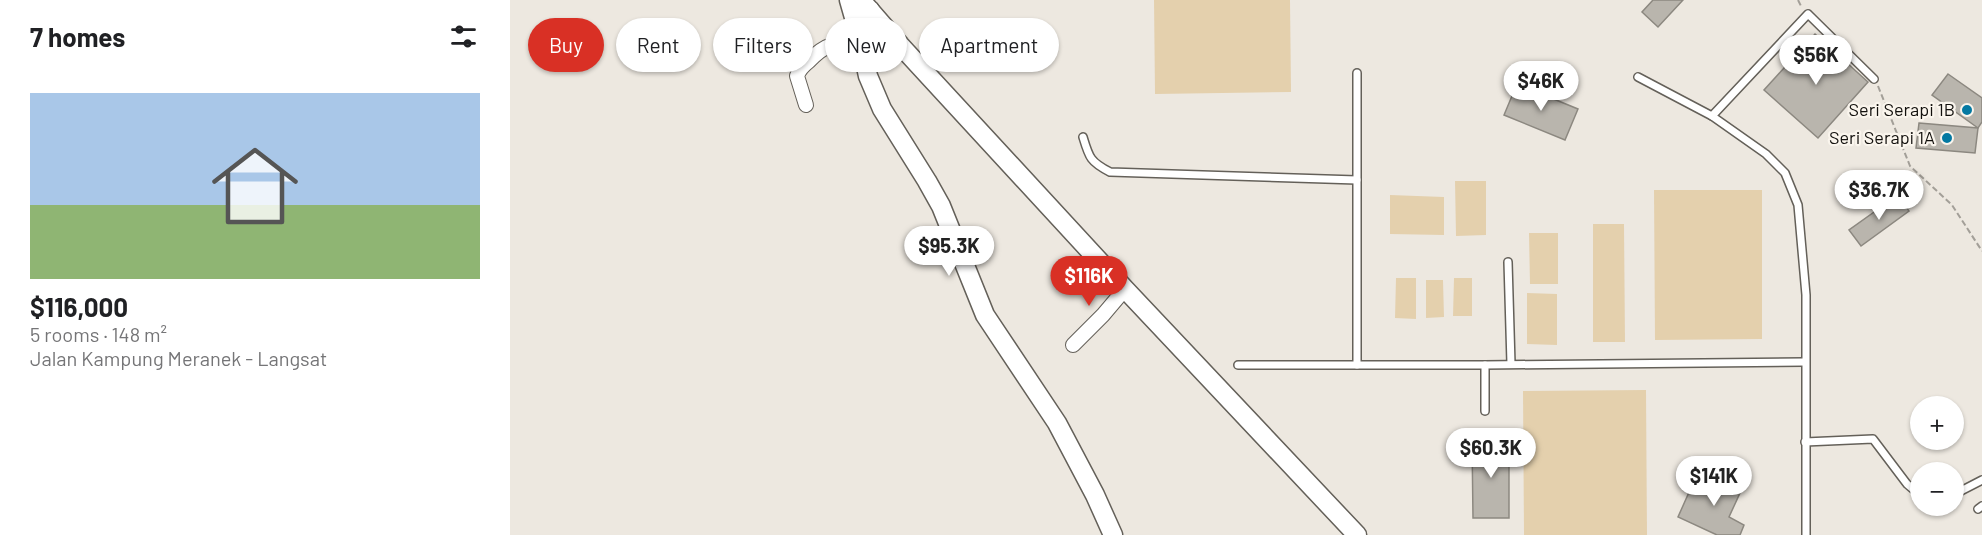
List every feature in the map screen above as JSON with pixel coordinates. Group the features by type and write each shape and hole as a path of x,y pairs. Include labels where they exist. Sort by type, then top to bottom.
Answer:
{"main road":[{"path":"849,0 854,18"},
{"path":"865,5 877,18"},
{"path":"907,51 1125,289 1357,535"},
{"path":"867,72 882,109 941,206 985,315 1056,423 1095,495 1113,535"}],"street":[{"path":"806,105 797,76 800,69 825,47"},
{"path":"1072,345 1103,315 1125,289"},
{"path":"1113,535 1120,535"}],"lane":[{"path":"1712,116 1808,14 1874,79"},
{"path":"1357,73 1358,365"},
{"path":"1638,76 1712,116 1766,154 1785,173 1794,192 1798,205 1806,295 1804,362 1806,535"},
{"path":"1083,137 1090,159 1110,172 1357,180"},
{"path":"1508,262 1510,364"},
{"path":"1238,365 1485,366 1804,362"},
{"path":"1485,366 1485,411"},
{"path":"1805,442 1873,439 1910,487"},
{"path":"1964,489 1982,480"}],"path":[{"path":"1874,79 1910,166 1952,205 1982,251"}],"shaded area":[{"path":"1154,0 1290,0 1291,92 1155,94"},
{"path":"1455,181 1486,181 1486,235 1456,236"},
{"path":"1654,190 1762,190 1762,339 1655,340"},
{"path":"1390,195 1444,197 1444,235 1390,234"},
{"path":"1593,224 1624,224 1625,342 1593,342"},
{"path":"1529,233 1558,233 1558,284 1530,284"},
{"path":"1396,278 1416,278 1416,319 1395,318"},
{"path":"1454,278 1472,278 1472,316 1453,316"},
{"path":"1426,280 1443,280 1444,317 1426,318"},
{"path":"1527,293 1557,294 1557,345 1527,344"},
{"path":"1646,390 1647,535 1524,535 1523,391"}],"building":[{"path":"1653,0 1683,0 1658,27 1642,12"},
{"path":"1815,34 1868,82 1818,138 1764,90"},
{"name":"Seri Serapi 1B","path":"1948,74 1982,98 1982,122 1978,128 1932,95"},
{"path":"1517,84 1578,109 1565,140 1504,115"},
{"name":"Seri Serapi 1A","path":"1919,123 1978,128 1975,153 1916,148"},
{"path":"1898,195 1909,211 1861,246 1849,230"},
{"path":"1509,439 1509,518 1473,518 1472,440"},
{"path":"1725,473 1745,482 1729,517 1744,525 1740,535 1717,535 1678,517 1694,481 1716,491"}],"place":[{"name":"Seri Serapi 1B","path":"1967,110"},
{"name":"Seri Serapi 1A","path":"1947,138"}]}
